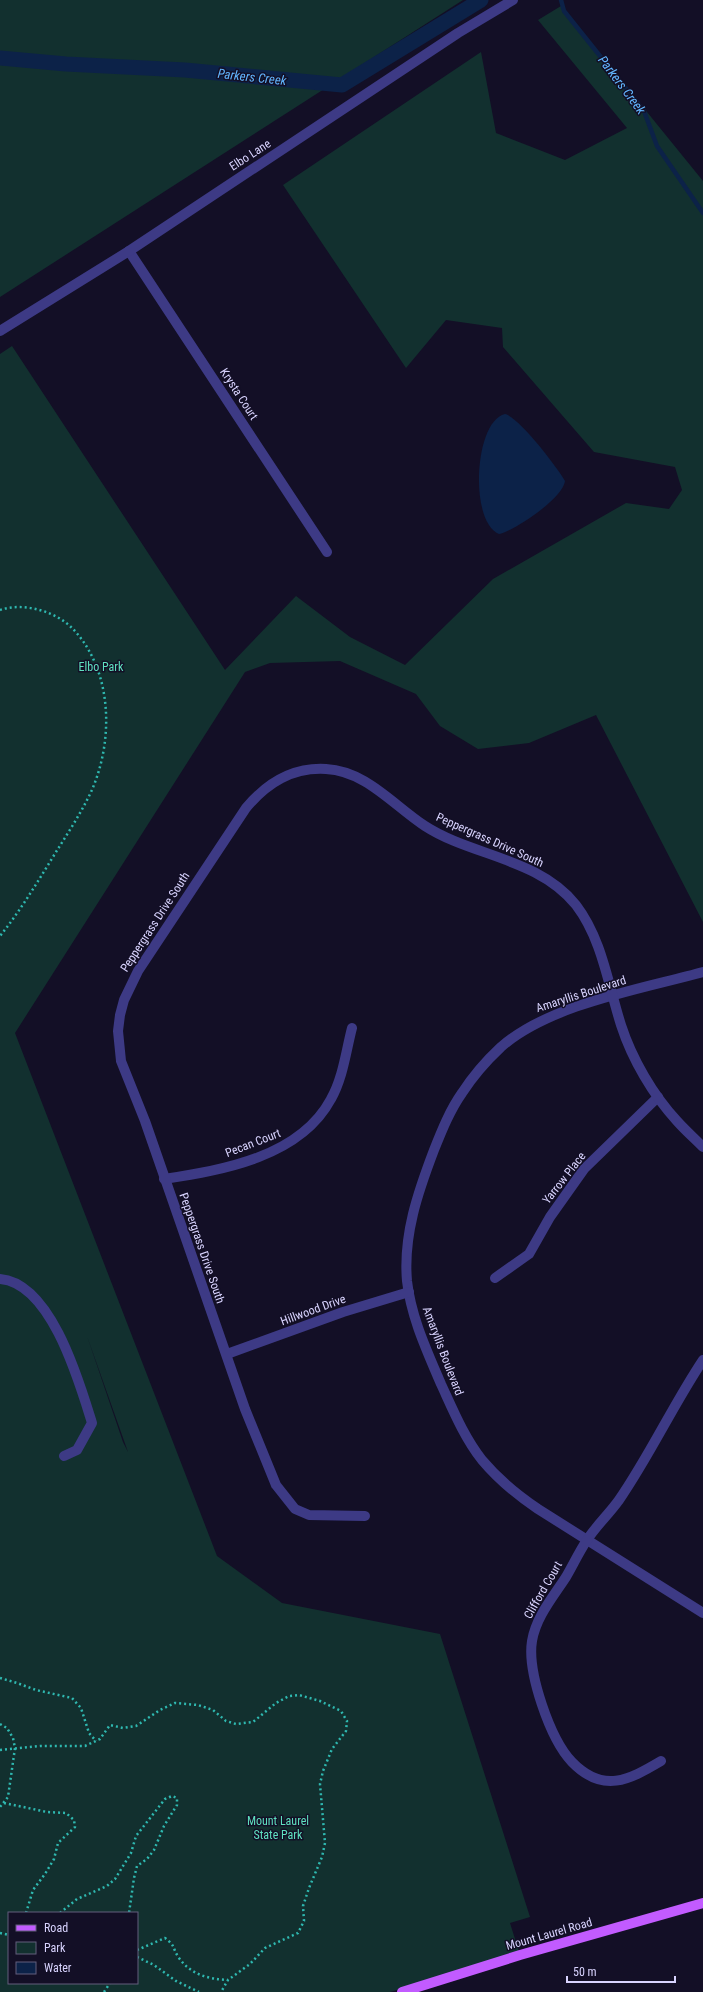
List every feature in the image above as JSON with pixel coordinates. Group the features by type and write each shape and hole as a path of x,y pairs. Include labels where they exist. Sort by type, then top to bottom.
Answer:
{"main road":[{"name":"Mount Laurel Road","path":"402,1992 520,1955 703,1903"}],"street":[{"name":"Elbo Lane","path":"0,331 129,251 452,37 513,0"},
{"name":"Krysta Court","path":"129,251 327,552"},
{"name":"Peppergrass Drive South","path":"365,1516 309,1516 295,1508 285,1498 270,1471 245,1409 145,1121 121,1060 119,1046 120,1015 130,985 138,970 246,808 268,785 281,777 311,769 342,772 357,777 439,834 524,868 552,884 575,903 588,924 601,957 628,1044 658,1097 677,1121 703,1147"},
{"name":"Amaryllis Boulevard","path":"703,972 578,1006 537,1022 502,1047 473,1077 461,1094 442,1131 426,1171 413,1213 406,1258 409,1292 418,1326 428,1354 466,1437 481,1458 498,1478 516,1494 703,1613"},
{"name":"Pecan Court","path":"164,1179 219,1170 277,1149 302,1134 323,1112 331,1099 337,1086 352,1028"},
{"name":"Yarrow Place","path":"495,1278 529,1254 550,1217 584,1169 658,1097"},
{"path":"0,1279 11,1280 34,1298 51,1317 73,1366 92,1423 77,1450 64,1456"},
{"name":"Hillwood Drive","path":"227,1354 343,1312 409,1292"},
{"name":"Clifford Court","path":"661,1761 634,1777 620,1781 602,1780 590,1776 580,1770 564,1753 553,1731 541,1698 531,1664 533,1639 547,1605 587,1540 618,1500 634,1476 703,1360"}],"path":[{"path":"0,610 9,607 27,608 47,613 68,624 88,647 98,669 105,692 106,714 99,770 91,792 43,874 0,936"},
{"path":"0,1678 18,1682 36,1690 72,1698 81,1708 89,1733 96,1741"},
{"path":"0,1750 40,1746 85,1746 100,1739 110,1725 123,1728 136,1726 160,1710 175,1703 198,1705 213,1710 226,1721 236,1724 253,1722 276,1703 289,1696 299,1695 320,1701 341,1711 347,1720 346,1730 332,1749 323,1771 320,1784 320,1807 325,1843 322,1857 303,1906 304,1921 298,1933 265,1948 250,1964 228,1980 221,1992"},
{"path":"0,1724 6,1728 13,1738 15,1748 8,1798 0,1807"},
{"path":"61,1912 77,1899 107,1886 115,1879 131,1853 136,1836 165,1799 172,1796 177,1798 177,1806 164,1826 154,1850 147,1859 137,1866 129,1912"},
{"path":"4,1803 47,1812 66,1813 74,1820 75,1827 58,1843 54,1859 46,1874 33,1890 26,1912"},
{"path":"138,1950 165,1938 173,1944 178,1957 191,1971 212,1979 228,1980"},
{"path":"138,1957 154,1965 176,1981 199,1992"}],"green space":[{"path":"0,0 463,0 0,297"},
{"path":"561,6 703,181 703,922 596,715 529,743 478,749 440,726 416,694 340,661 270,663 245,672 15,1033 217,1556 282,1603 440,1634 530,1917 510,1923 520,1955 390,1992 0,1992 0,354 12,346 225,670 296,596 350,637 405,665 493,579 626,503 669,509 682,490 675,467 594,452 503,347 502,328 446,320 406,368 283,185 481,52 496,133 565,160 627,128 538,20","holes":["87,1336 128,1452 123,1442"]}],"water":[{"path":"505,414 511,417 528,433 546,454 565,481 562,488 548,504 527,520 499,534 489,526 483,511 479,472 487,434 495,421"}],"waterway":[{"name":"Parkers Creek","path":"0,58 66,64 185,70 342,85 481,0"},
{"name":"Parkers Creek","path":"561,0 564,11 644,111 657,146 703,213"}],"park label":[{"name":"Elbo Park","path":"101,667"},
{"name":"Mount Laurel State Park","path":"278,1828"}]}
